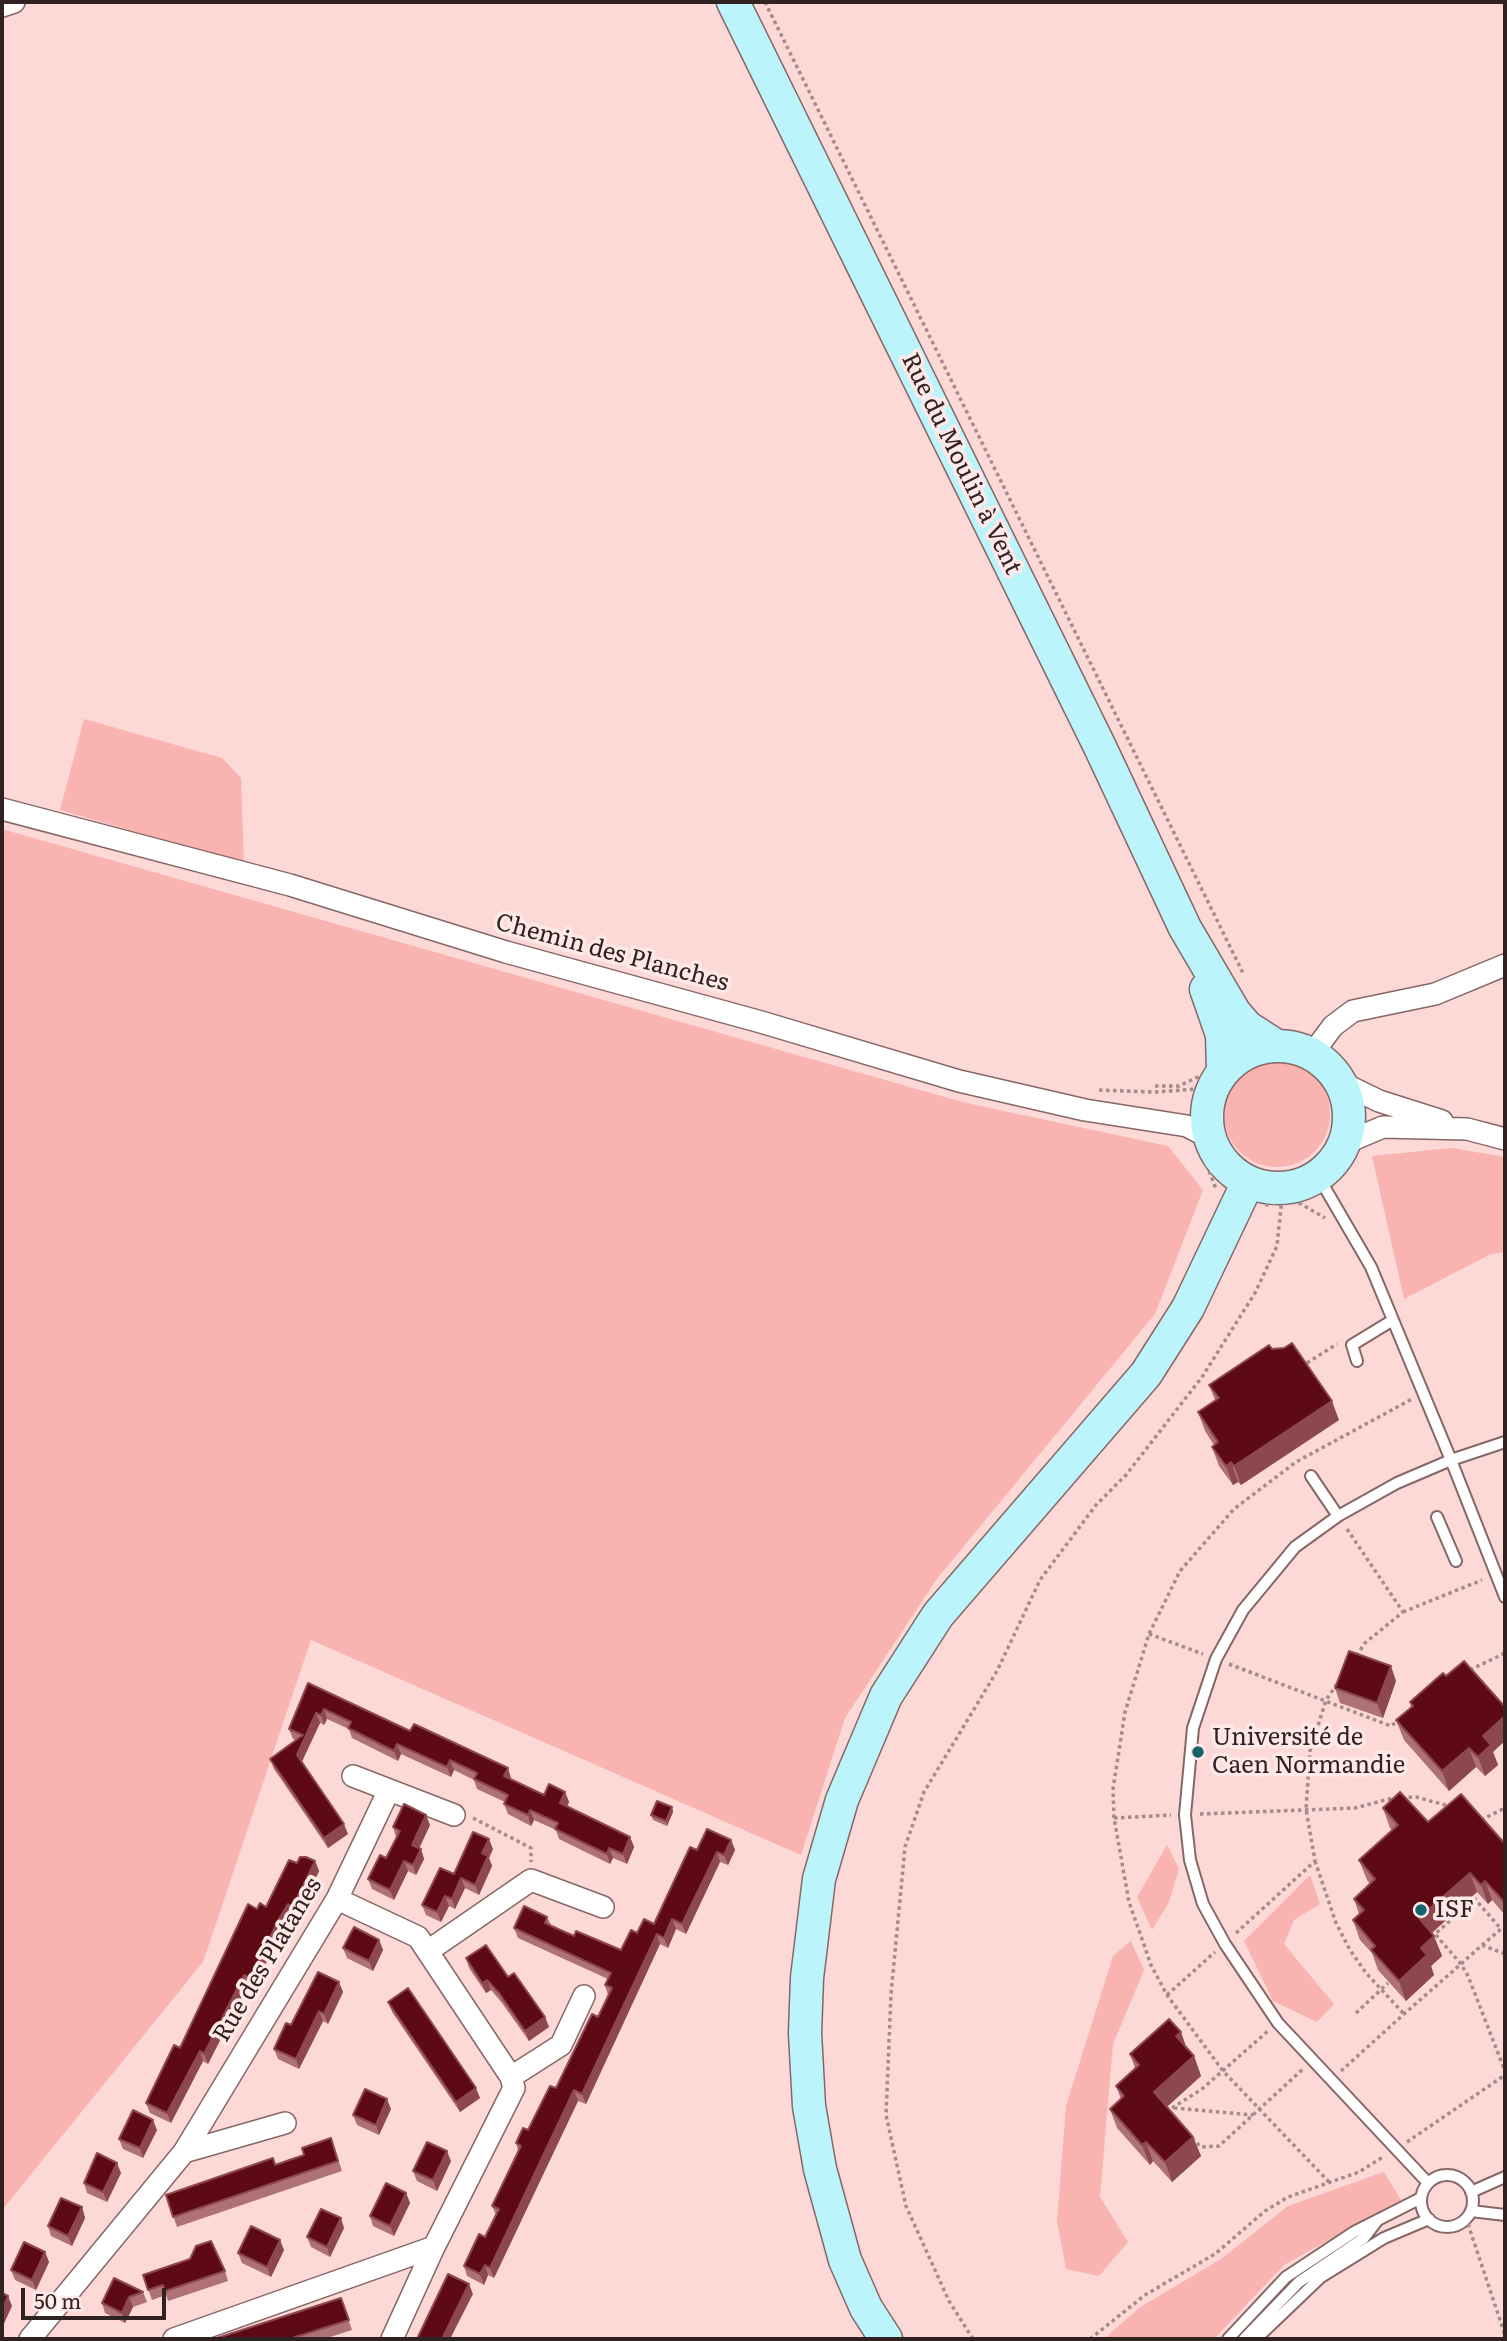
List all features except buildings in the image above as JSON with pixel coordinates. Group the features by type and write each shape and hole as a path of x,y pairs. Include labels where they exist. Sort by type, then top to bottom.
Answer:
{"main road":[{"name":"Rue du Moulin à Vent","path":"733,2 1100,747 1185,928"},
{"path":"1185,928 1235,1013 1247,1027 1275,1045"},
{"path":"1185,928 1222,1035 1223,1072"},
{"path":"1275,1045 1294,1047 1324,1061 1342,1083 1349,1103 1350,1123 1345,1143 1329,1167 1301,1185 1283,1188 1248,1181 1231,1171 1205,1145 1211,1094 1223,1072 1241,1056 1275,1045"},
{"path":"875,2339 866,2308 845,2260 820,2169 809,2106 805,2033 807,1978 819,1879 842,1800 886,1696 938,1615 1146,1374 1188,1308 1248,1181"},
{"path":"866,2308 886,2339"}],"street":[{"path":"2,6 14,2"},
{"name":"Chemin des Planches","path":"2,809 290,885 506,952 761,1022 959,1081 1086,1110 1187,1126 1205,1145"},
{"path":"1312,1054 1333,1026 1353,1011 1435,994 1505,965"},
{"path":"1342,1083 1379,1101 1505,1139"},
{"path":"1345,1143 1383,1127 1467,1129"},
{"path":"353,1776 454,1815"},
{"name":"Rue des Platanes","path":"30,2339 184,2152 337,1899 389,1790"},
{"path":"428,1951 531,1880 603,1907"},
{"path":"337,1899 418,1937 511,2077 514,2088 392,2339"},
{"path":"511,2077 561,2045 584,1996"},
{"path":"184,2152 285,2123"},
{"path":"174,2339 435,2247"}],"lane":[{"path":"1318,1176 1371,1267 1505,1597"},
{"path":"1357,1361 1352,1345 1393,1320"},
{"path":"1428,2183 1278,2022 1225,1944 1203,1904 1189,1860 1185,1815 1193,1728 1216,1659 1243,1610 1295,1548 1338,1516 1396,1483 1451,1460 1505,1442"},
{"path":"1311,1476 1338,1516"},
{"path":"1437,1517 1456,1561"},
{"path":"1469,2214 1471,2192 1466,2183 1452,2175 1435,2178 1428,2183 1421,2197 1424,2213 1436,2224 1452,2226 1469,2214 1505,2216"},
{"path":"1471,2192 1505,2177"},
{"path":"1228,2339 1286,2277 1380,2217 1421,2197"},
{"path":"1244,2339 1299,2282 1364,2238 1380,2217"},
{"path":"1256,2339 1321,2277 1384,2238 1429,2219"},
{"path":"1364,2238 1384,2238"}],"path":[{"path":"765,2 1245,977"},
{"path":"1109,1091 1197,1089 1223,1072"},
{"path":"1205,1145 1207,1161 1216,1187 1213,1198"},
{"path":"973,2339 949,2301 905,2206 886,2115 891,1994 905,1847 924,1792 998,1671 1040,1580 1096,1505 1126,1475 1202,1377 1255,1293 1277,1246 1283,1188"},
{"path":"1329,2182 1223,2071 1167,1995 1151,1965 1129,1902 1114,1818 1113,1789 1125,1712 1149,1634 1180,1571 1234,1509 1296,1462 1389,1410 1424,1395"},
{"path":"1338,1516 1403,1612"},
{"path":"1350,1666 1365,1643 1403,1612 1496,1574"},
{"path":"1149,1634 1391,1726 1401,1718"},
{"path":"1465,1673 1505,1653"},
{"path":"1342,1677 1326,1700 1310,1751 1306,1809 1315,1861 1336,1923 1350,1950 1381,1990 1404,2014"},
{"path":"1114,1818 1355,1808 1393,1798 1416,1797 1450,1807 1456,1813"},
{"path":"1476,1822 1505,1808"},
{"path":"454,1815 469,1816 531,1848 531,1880"},
{"path":"1167,1995 1315,1861"},
{"path":"1090,2339 1157,2287 1215,2254 1265,2211 1288,2197 1359,2172 1397,2149 1505,2073 1461,1964 1435,1934 1475,1899 1501,1929 1482,1945 1461,1964 1404,2014 1331,2080"},
{"path":"1482,1945 1505,1954"},
{"path":"1356,2013 1388,1983"},
{"path":"1172,2108 1187,2101 1278,2022"},
{"path":"1192,2137 1201,2147 1219,2146 1313,2060"},
{"path":"1172,2108 1253,2115"},
{"path":"1172,2108 1174,2118"},
{"path":"1469,2214 1505,2335"}],"shaded area":[{"path":"84,719 222,758 241,778 244,863 60,810"},
{"path":"2,829 966,1103 1168,1146 1203,1190 1155,1314 936,1580 845,1718 801,1855 311,1640 203,1962 2,2210"},
{"path":"1277,1061 1297,1065 1315,1076 1326,1094 1330,1114 1326,1134 1315,1152 1297,1163 1277,1167 1257,1163 1239,1152 1228,1134 1224,1114 1228,1094 1239,1076 1257,1065"},
{"path":"1452,1148 1505,1157 1505,1252 1491,1254 1404,1299 1372,1156"},
{"path":"1167,1845 1179,1869 1169,1902 1152,1930 1137,1897"},
{"path":"1310,1875 1320,1904 1294,1920 1284,1944 1334,2004 1317,2022 1273,2001 1244,1941"},
{"path":"1131,1941 1144,1970 1113,2044 1100,2197 1128,2242 1099,2276 1066,2269 1057,2221 1066,2106 1113,1956"},
{"path":"1384,2172 1401,2200 1284,2265 1214,2339 1104,2339 1139,2308 1221,2259 1288,2206"}],"place":[{"name":"Université de Caen Normandie","path":"1198,1752"},
{"name":"ISF","path":"1421,1910"}]}
